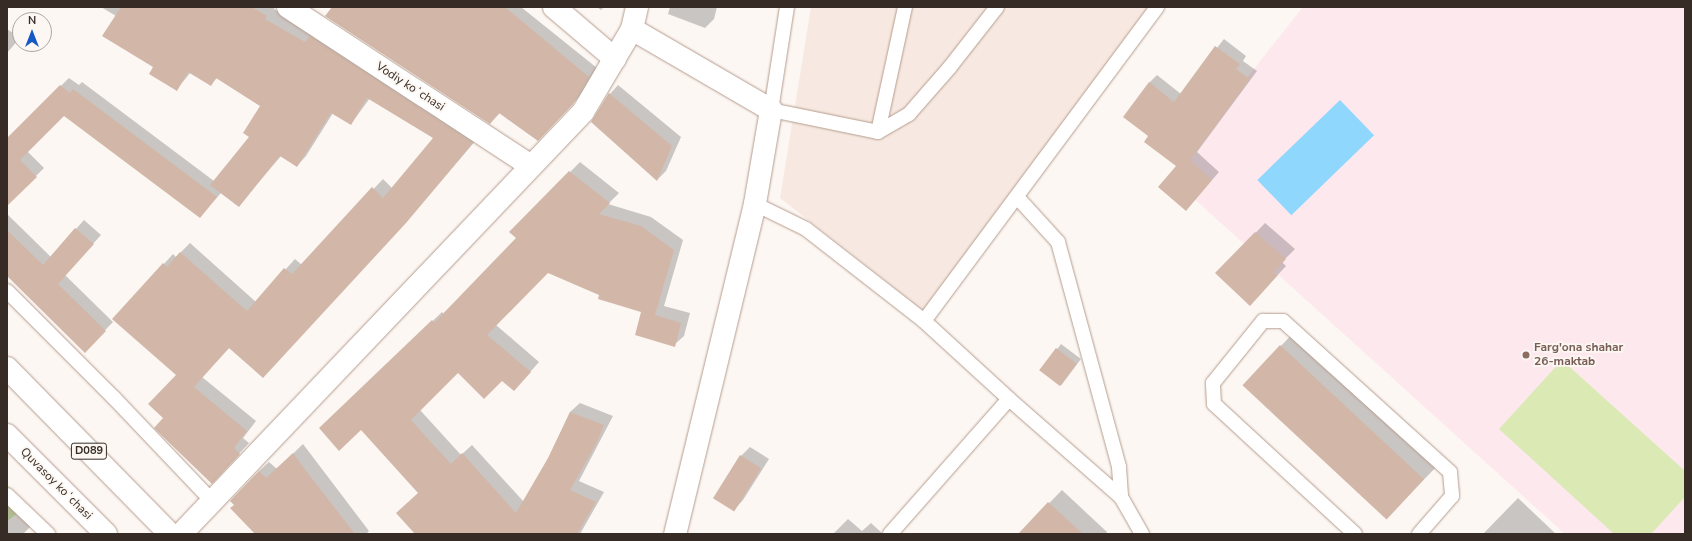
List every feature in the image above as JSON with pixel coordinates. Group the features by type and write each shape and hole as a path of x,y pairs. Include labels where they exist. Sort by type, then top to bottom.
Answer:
{"street":[{"name":"Vodiy koʻchasi","path":"288,7 531,166"},
{"path":"554,7 615,59"},
{"path":"181,534 583,112 632,29 637,7"},
{"path":"632,29 771,110 755,204 676,534"},
{"name":"D089","path":"7,368 170,534"},
{"name":"Quvasoy koʻchasi","path":"7,435 106,534"}],"lane":[{"path":"787,7 771,110 878,132 909,114 950,67 997,7"},
{"path":"878,132 905,7"},
{"path":"924,321 1157,7"},
{"path":"1017,197 1058,242 1119,467 1121,498"},
{"path":"755,204 806,229 924,321 1008,399 1121,498 1142,534"},
{"path":"7,291 114,398 213,502"},
{"path":"1355,534 1214,404 1213,383 1263,321 1283,321 1450,472 1452,496 1419,534"},
{"path":"890,534 1008,399"},
{"path":"7,495 48,534"}],"shaded area":[{"path":"811,7 1149,7 924,311 780,198"},
{"name":"Farg'ona shahar 26-maktab","path":"1303,7 1685,7 1685,534 1565,534 1169,176"}],"green space":[{"path":"1562,360 1685,471 1685,497 1651,534 1614,534 1499,429"},
{"path":"7,485 28,506 7,521"}],"water":[{"path":"1340,100 1374,135 1291,215 1257,180"}],"building":[{"path":"121,7 252,7 267,16 265,19 305,42 310,36 473,143 406,223 263,378 229,348 194,387 247,431 234,448 240,454 212,484 154,428 163,418 148,404 176,375 112,319 163,263 167,267 180,252 247,311 284,268 292,274 372,187 383,198 433,138 367,98 351,125 331,113 297,167 280,156 239,207 210,185 249,137 243,133 260,106 216,78 211,86 188,72 177,91 149,74 153,67 102,36"},
{"path":"332,7 505,7 589,77 573,104 538,141 499,113 490,124 325,16"},
{"path":"1215,46 1240,64 1236,69 1250,79 1190,160 1212,180 1186,211 1158,187 1176,166 1144,142 1148,136 1123,117 1149,82 1174,102"},
{"path":"60,85 70,93 73,89 217,197 200,218 64,116 20,160 37,177 7,206 7,138"},
{"path":"609,93 672,146 657,181 591,122"},
{"path":"569,171 610,203 599,214 641,226 674,250 655,315 681,323 675,347 635,335 641,312 598,299 599,295 548,273 487,335 531,372 514,391 502,381 484,399 458,373 411,420 451,464 462,453 516,513 548,458 570,412 604,425 596,444 570,490 596,502 577,534 415,534 396,513 418,493 361,430 339,451 319,428 432,320 434,323 516,238 509,232"},
{"path":"75,228 94,244 58,284 106,331 85,353 7,276 7,230 43,265"},
{"path":"1255,232 1286,259 1274,272 1278,275 1250,306 1215,273"},
{"path":"1280,345 1424,479 1387,520 1242,385"},
{"path":"1056,348 1077,364 1060,386 1039,370"},
{"path":"293,453 355,534 255,534 230,508 234,505 230,501 259,471 266,478"},
{"path":"740,455 761,468 734,511 713,498"},
{"path":"1048,502 1083,534 1018,534"}],"place":[{"name":"Farg'ona shahar 26-maktab","path":"1526,355"}]}
